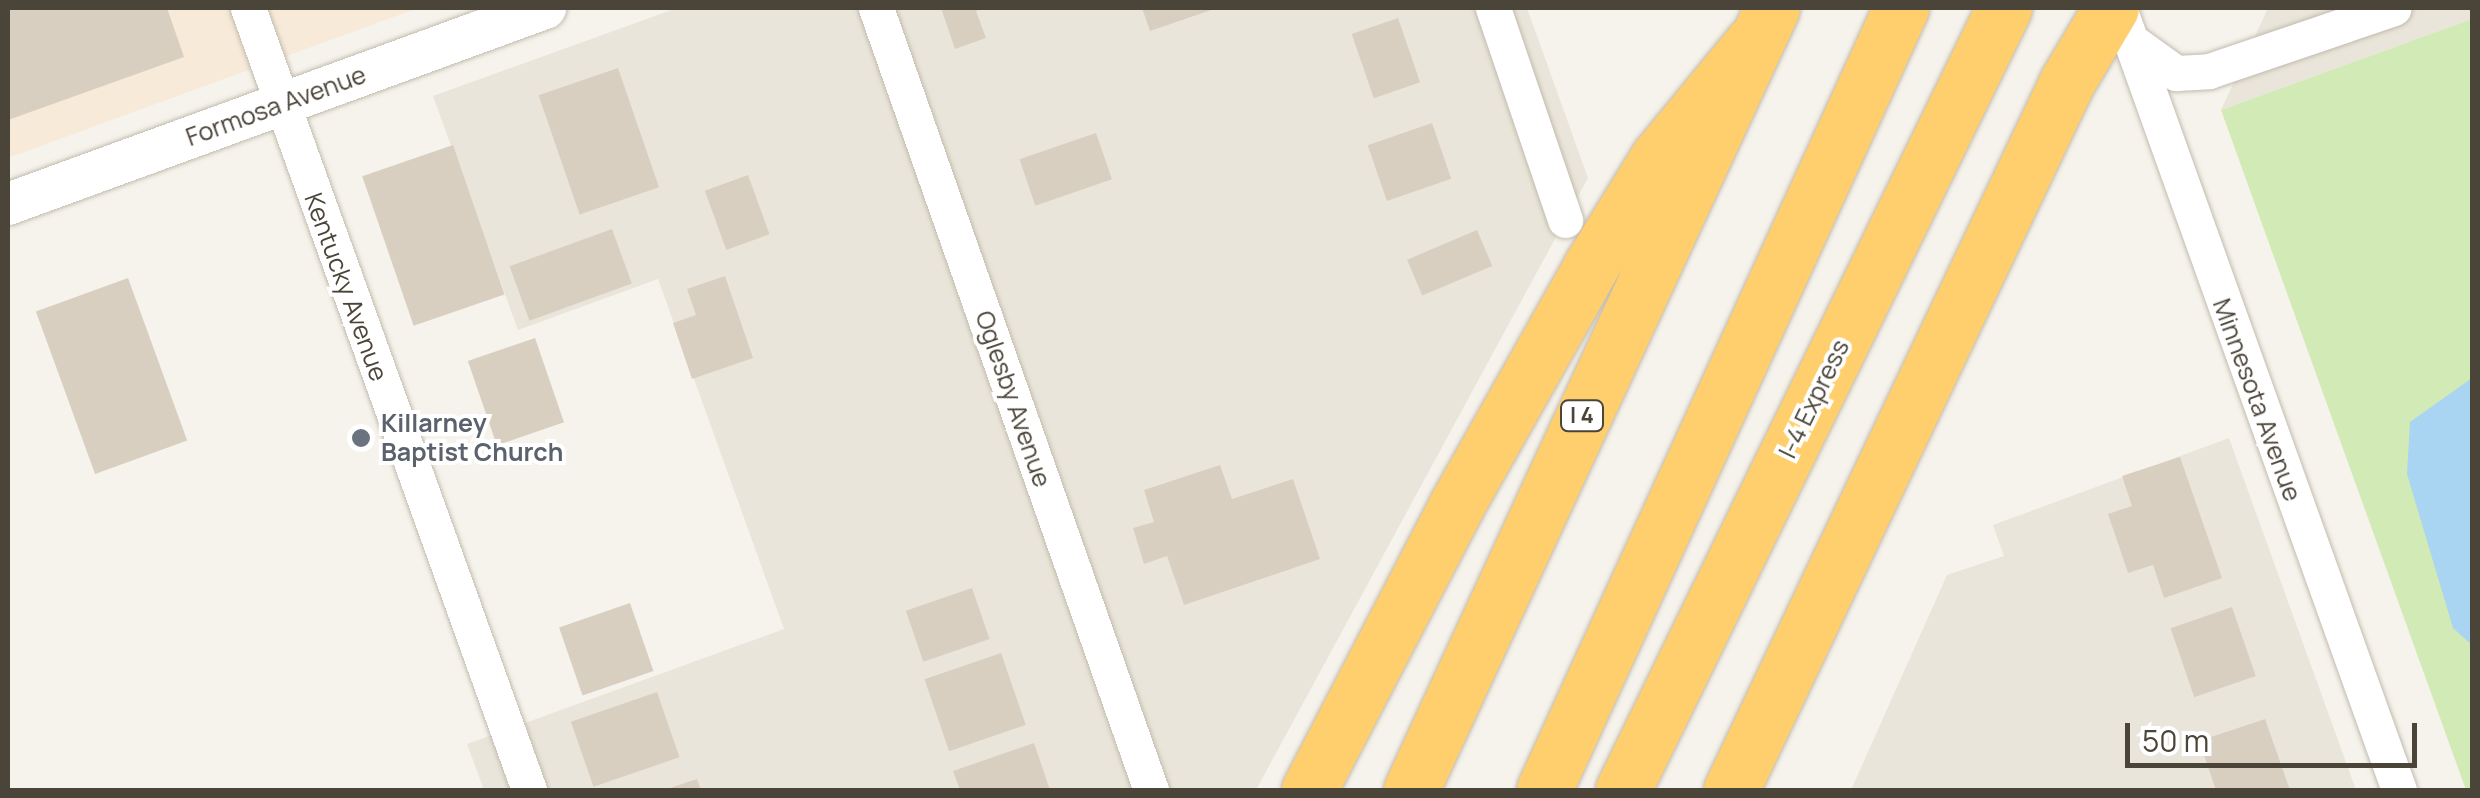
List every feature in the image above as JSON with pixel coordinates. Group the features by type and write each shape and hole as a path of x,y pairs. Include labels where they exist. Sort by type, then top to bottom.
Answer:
{"highway":[{"path":"1544,790 1902,8"},
{"name":"I-4 Express","path":"1623,790 2004,8"},
{"path":"1731,790 2067,82 2120,18"},
{"path":"1309,790 1456,506 1591,266 1657,159 1762,25"},
{"name":"I 4","path":"1411,790 1762,25"}],"street":[{"name":"Kentucky Avenue","path":"248,8 529,790"},
{"name":"Formosa Avenue","path":"8,204 545,8"},
{"name":"Oglesby Avenue","path":"876,8 1151,790"},
{"path":"1493,8 1565,220"},
{"path":"2120,18 2176,73 2209,70 2394,8"},
{"name":"Minnesota Avenue","path":"2120,18 2399,790"}],"shaded area":[{"path":"8,8 418,8 8,158"},
{"path":"677,8 1527,8 1588,178 1256,790 484,790 467,744 784,629 658,279 518,330 433,96"},
{"path":"2268,8 2472,8 2472,19 2221,110"},
{"path":"2229,438 2356,790 1851,790 1947,575 2004,556 1993,525"}],"green space":[{"path":"2472,19 2472,790 2466,790 2221,110"}],"water":[{"path":"2472,378 2472,645 2453,628 2407,474 2410,422"}],"building":[{"path":"8,8 167,8 184,57 8,120"},
{"path":"941,8 986,8 976,11 986,38 955,49"},
{"path":"1142,8 1217,8 1150,31"},
{"path":"1398,18 1420,82 1374,98 1352,34"},
{"path":"618,68 659,187 580,214 539,95"},
{"path":"1432,123 1451,179 1387,201 1368,145"},
{"path":"1096,133 1112,179 1035,206 1019,159"},
{"path":"453,145 504,294 414,326 362,176"},
{"path":"748,175 770,234 726,250 705,191"},
{"path":"612,229 632,284 529,321 510,266"},
{"path":"1477,230 1492,266 1422,296 1407,260"},
{"path":"725,276 753,358 692,379 673,323 696,315 687,289"},
{"path":"128,278 187,441 95,474 36,312"},
{"path":"535,338 564,422 497,445 468,361"},
{"path":"2180,457 2222,578 2164,598 2153,565 2128,573 2108,514 2132,506 2122,476"},
{"path":"1220,465 1232,499 1293,479 1320,559 1184,605 1167,556 1144,564 1133,528 1154,522 1144,490"},
{"path":"972,588 990,639 923,662 906,611"},
{"path":"630,603 653,671 583,695 559,627"},
{"path":"2232,607 2256,676 2194,697 2171,628"},
{"path":"1001,653 1026,725 949,751 924,679"},
{"path":"657,692 679,757 593,787 571,722"},
{"path":"2265,719 2290,790 2216,790 2199,741"},
{"path":"1034,743 1050,790 960,790 953,771"},
{"path":"697,779 701,790 664,790"}],"place":[{"name":"Killarney Baptist Church","path":"361,438"}]}
